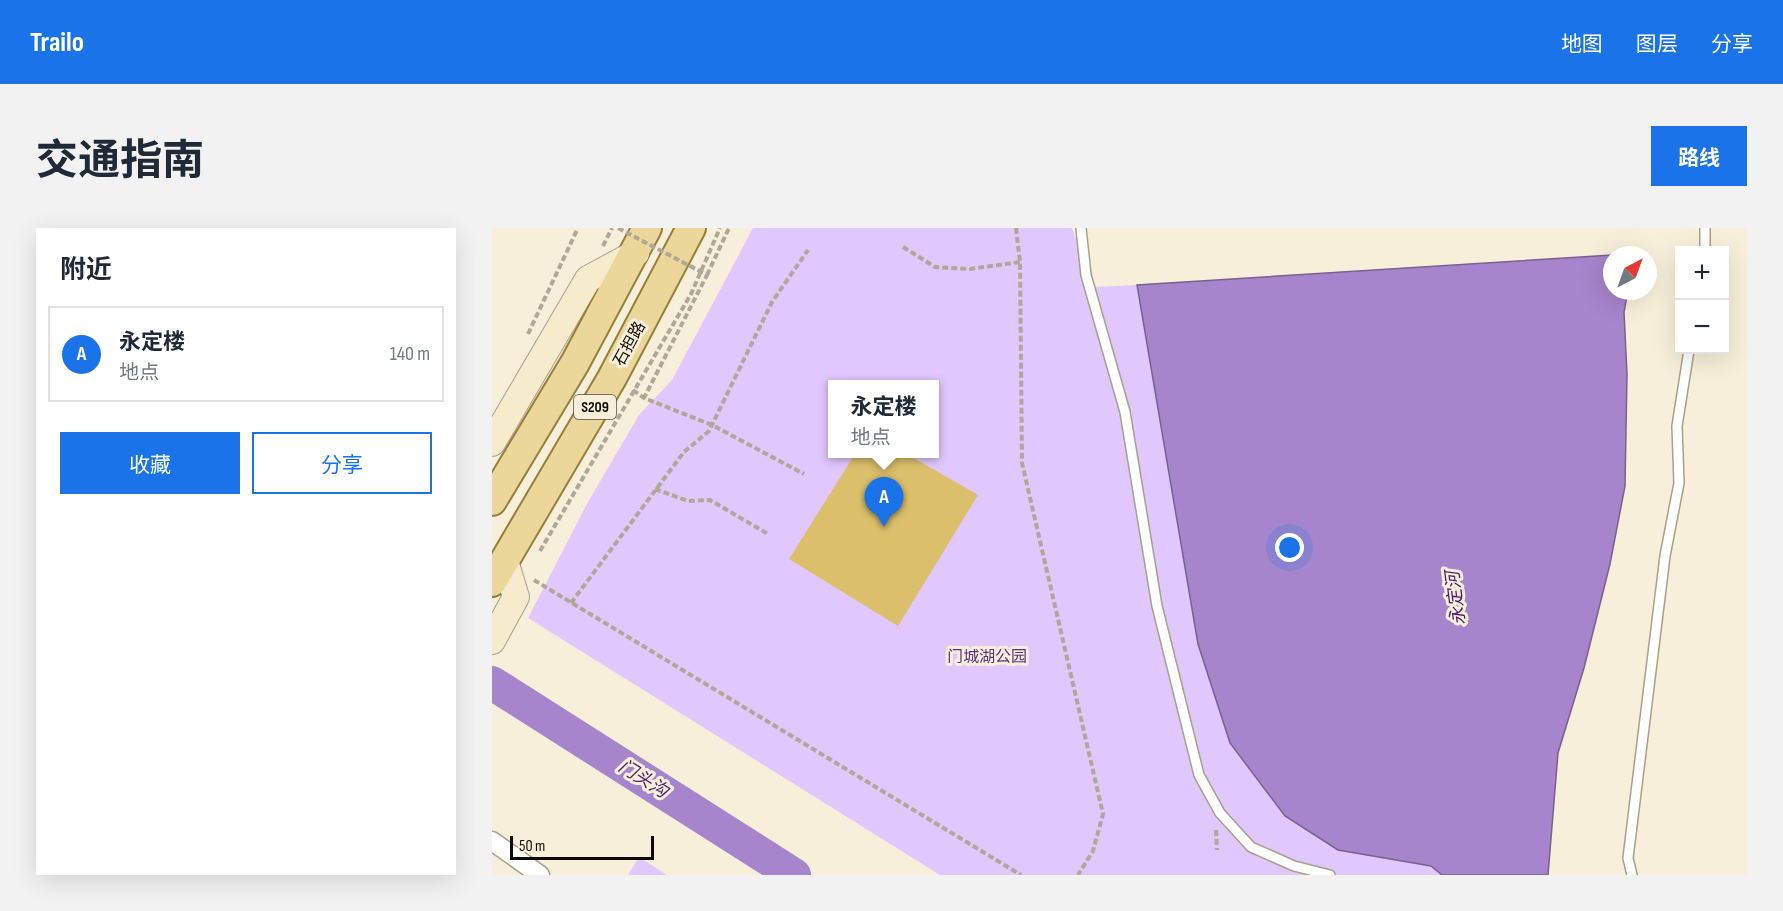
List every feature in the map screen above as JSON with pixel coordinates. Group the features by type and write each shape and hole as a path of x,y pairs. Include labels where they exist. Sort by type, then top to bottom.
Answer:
{"main road":[{"name":"石担路","path":"498,571 612,378 691,228"},
{"name":"S209","path":"492,501 575,363 642,240"}],"street":[{"path":"492,443 588,279 642,240"},
{"path":"497,634 516,597 498,571"},
{"path":"492,841 540,875"}],"lane":[{"path":"1081,228 1086,275 1125,412 1157,606 1199,775 1220,813 1251,847 1294,866 1330,875"},
{"path":"1705,228 1705,246"},
{"path":"1632,875 1628,858 1665,556 1679,483 1677,426 1688,354"}],"path":[{"path":"524,342 578,228"},
{"path":"618,228 707,275"},
{"path":"644,398 729,228"},
{"path":"1016,228 1020,262 1022,463 1103,814 1093,850 1078,875"},
{"path":"903,247 935,267 970,269 1020,262"},
{"path":"571,603 684,452 709,431 772,302 808,250"},
{"path":"612,378 644,398 712,425 804,474"},
{"path":"655,489 688,501 710,501 768,534"},
{"path":"498,571 571,603 1021,875"}],"green space":[{"name":"门城湖公园","path":"753,228 1072,228 1094,287 1137,285 1198,644 1285,816 1338,849 1431,866 1442,875 940,875 528,618 588,502 639,415 672,380"},
{"path":"639,857 667,875 628,875"}],"water":[{"name":"永定河","path":"1603,256 1603,300 1626,300 1624,312 1627,374 1625,486 1610,564 1584,668 1558,753 1548,875 1442,875 1431,866 1338,850 1285,816 1230,743 1198,644 1137,285"}],"building":[{"path":"852,458 914,458 978,495 898,626 789,559"}],"waterway":[{"name":"门头沟","path":"492,683 794,875"}],"place":[{"name":"永定楼","path":"884,527"}]}
